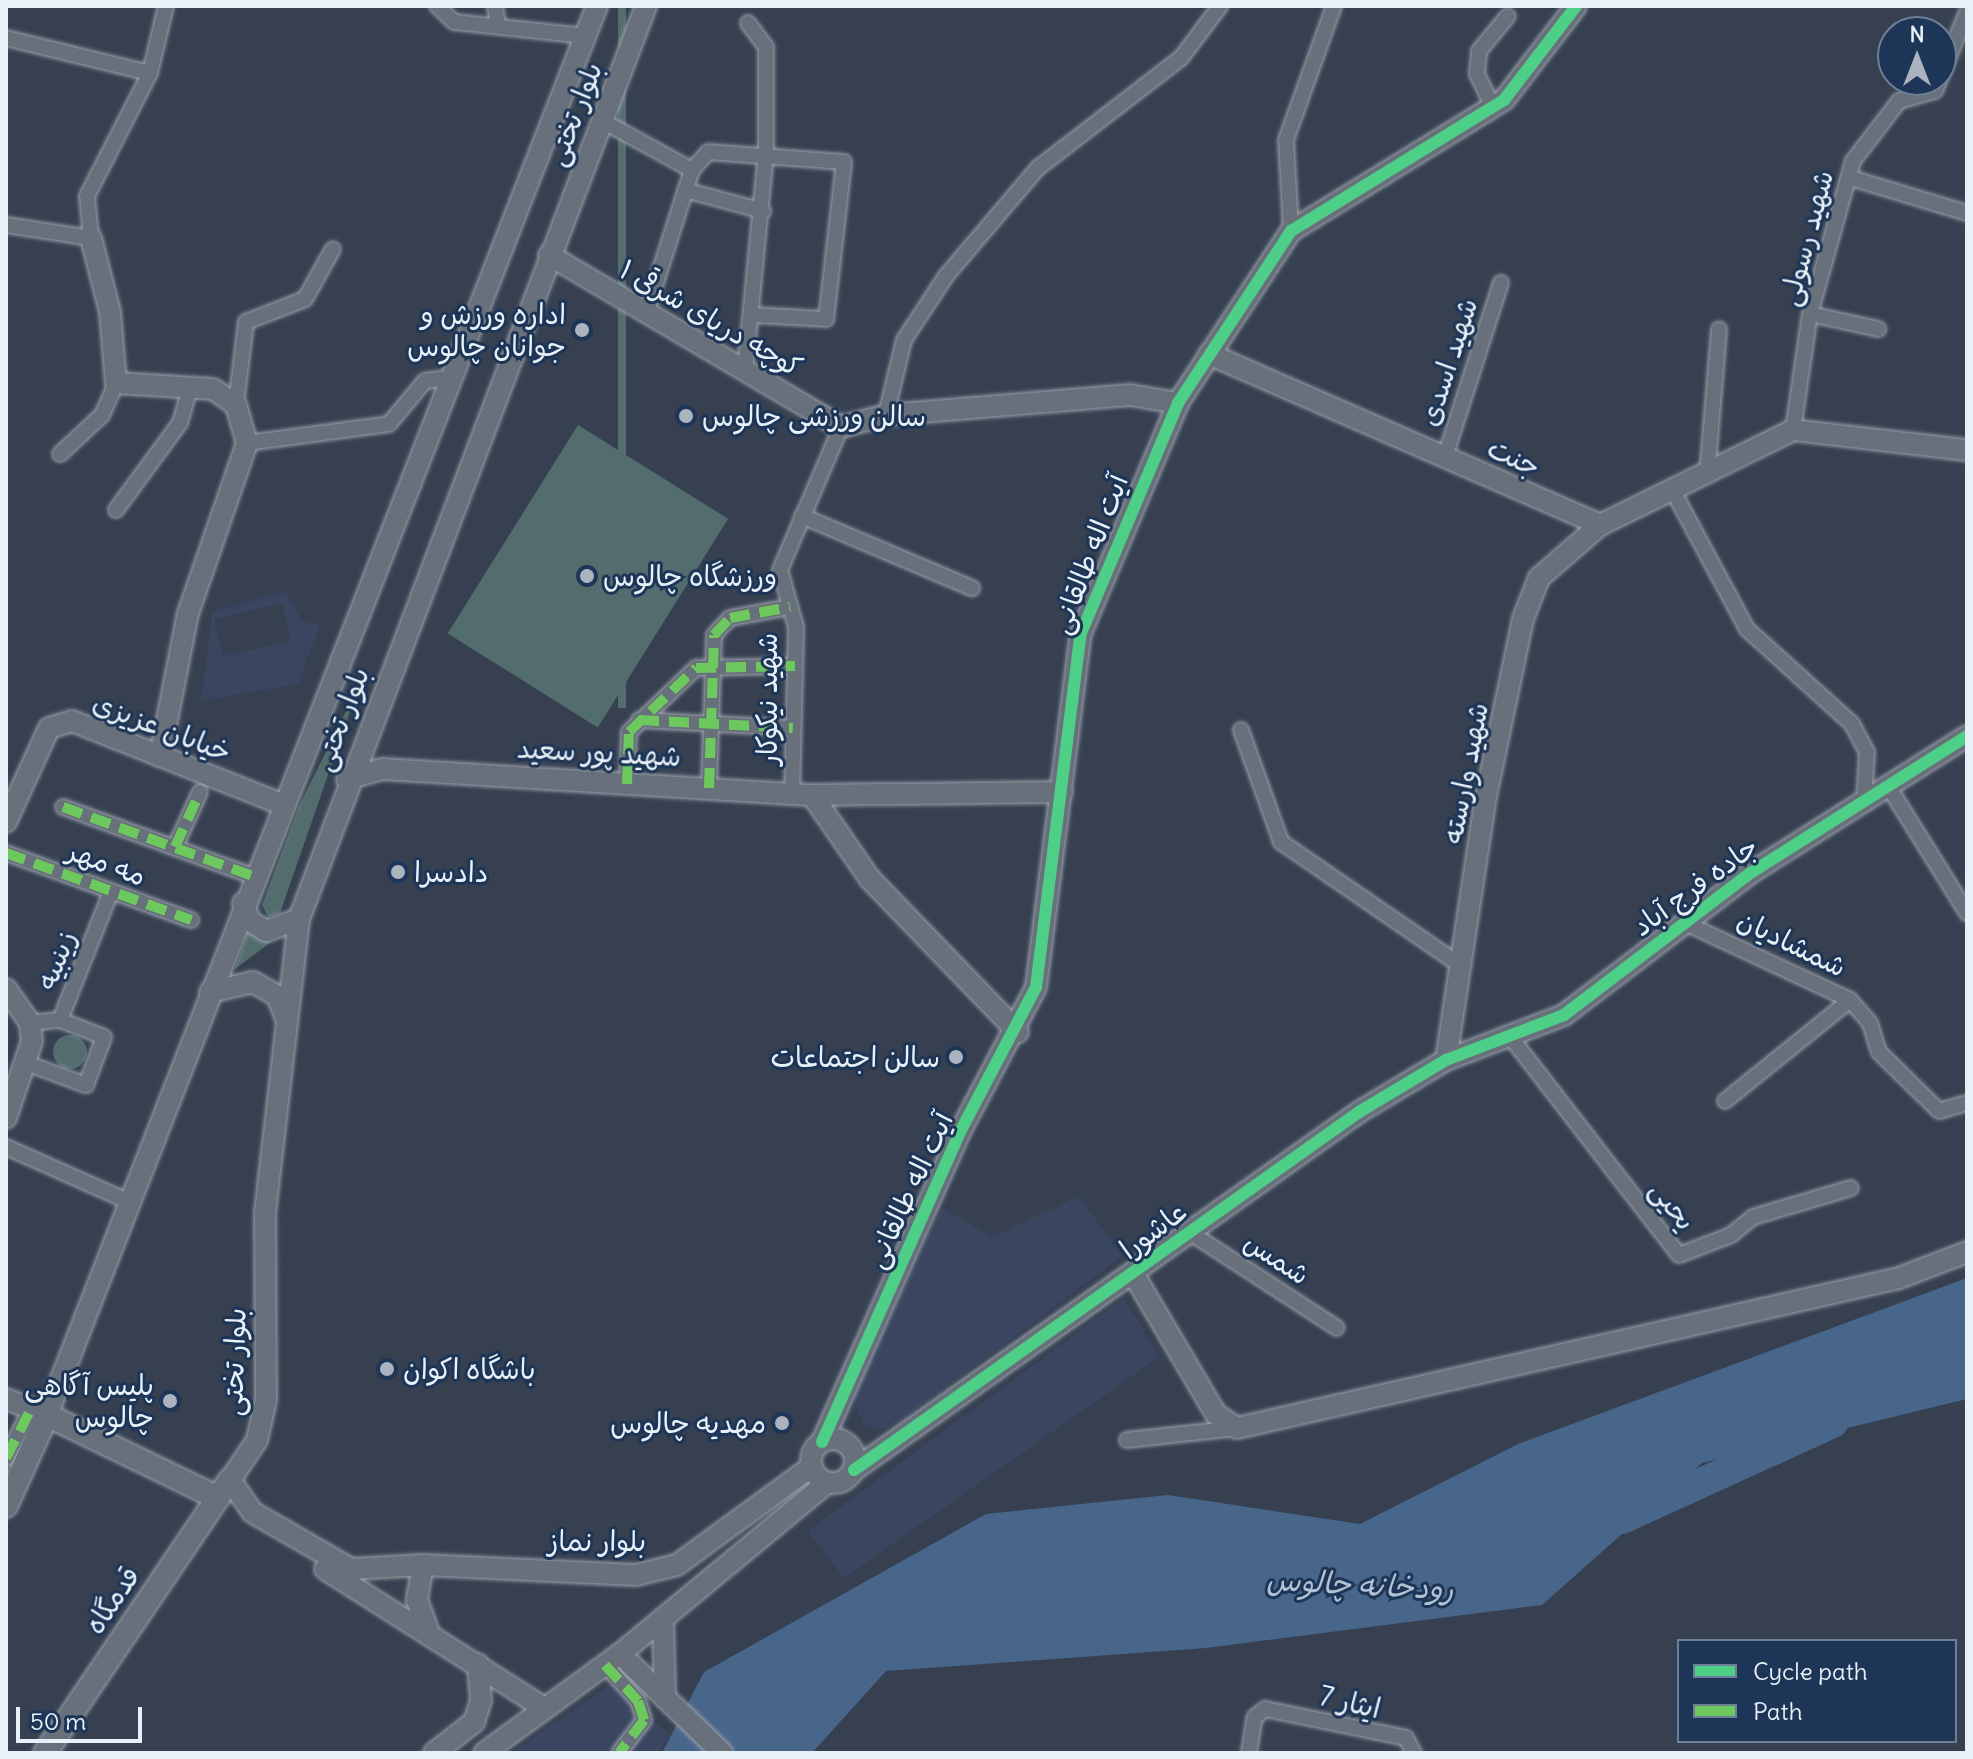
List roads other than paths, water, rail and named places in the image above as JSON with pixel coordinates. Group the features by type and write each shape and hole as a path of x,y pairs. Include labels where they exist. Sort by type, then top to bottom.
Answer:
{"main road":[{"path":"10,1492 39,1412 224,1489"},
{"name":"قدمگاه","path":"45,1753 224,1489"}],"street":[{"path":"60,454 102,415 116,383 110,312 91,238 87,196 150,73 166,6"},
{"path":"437,6 454,22 585,36"},
{"path":"495,6 498,26"},
{"name":"بلوار تختی","path":"39,1412 132,1203 253,876 453,377 597,6"},
{"name":"بلوار تختی","path":"224,1489 257,1440 266,1400 265,1212 299,919 362,739 646,6"},
{"path":"886,415 904,340 946,276 1038,168 1181,58 1220,6"},
{"path":"1291,231 1286,140 1334,6"},
{"name":"آیت اله طالقانی","path":"822,1442 961,1130 1018,1032 1036,987 1081,633 1178,403 1291,231 1493,107 1576,6"},
{"name":"شهید رسولی","path":"1793,430 1810,314 1851,178 1853,161 1899,101 1941,82 1967,12"},
{"path":"1493,107 1477,74 1479,51 1508,16"},
{"path":"745,371 763,211 766,154 766,47 748,23"},
{"path":"6,38 150,73"},
{"path":"601,120 692,170"},
{"path":"646,314 692,170 708,152 844,162 826,319 751,315"},
{"path":"1851,178 1967,213"},
{"path":"685,190 763,211"},
{"path":"6,225 91,238"},
{"path":"160,756 188,613 247,443 236,405 246,322 305,299 333,249"},
{"name":"کوچه دریای شرقی ۱","path":"549,255 841,427"},
{"name":"شهید اسدی","path":"1445,457 1501,283"},
{"path":"1810,314 1878,329"},
{"path":"1707,476 1719,329"},
{"name":"جنت","path":"1209,354 1600,525"},
{"path":"247,443 389,424 425,381 453,377"},
{"path":"116,383 213,389 236,405"},
{"path":"116,510 180,423 190,387"},
{"path":"841,427 886,415 1130,395 1178,403"},
{"name":"شهید نیکوکار","path":"802,794 793,728 795,666 790,607 780,570 841,427"},
{"path":"1600,525 1707,476 1793,430 1967,450"},
{"path":"1673,491 1747,629 1852,724 1867,752 1864,801"},
{"path":"802,516 972,588"},
{"name":"شهید وارسته","path":"1446,1060 1463,967 1485,801 1523,619 1539,578 1600,525"},
{"path":"709,788 714,635 730,618 790,607"},
{"path":"627,784 629,732 696,668 713,663 795,666"},
{"path":"639,720 793,728"},
{"name":"خیابان عزیزی","path":"6,822 10,797 49,728 72,721 282,804"},
{"path":"1241,730 1281,842 1463,967"},
{"name":"جاده فرج آباد","path":"1446,1060 1512,1039 1564,1015 1683,922 1967,736"},
{"path":"362,739 383,769"},
{"name":"شهید پور سعید","path":"347,779 383,769 802,794 1062,792"},
{"path":"1888,786 1967,913"},
{"path":"175,847 200,792"},
{"path":"802,794 870,879 1018,1032"},
{"path":"63,807 253,876"},
{"name":"مه مهر","path":"6,853 191,920"},
{"name":"زینبیه","path":"30,1023 60,1020 111,892"},
{"path":"243,903 250,921 266,931 299,919"},
{"name":"شمشادیان","path":"1683,922 1850,1000 1870,1023 1879,1052 1939,1111 1967,1103"},
{"path":"210,992 253,982 277,996 287,1023"},
{"path":"6,989 30,1023 29,1064 6,1118"},
{"path":"1725,1101 1850,1000"},
{"path":"29,1064 86,1085 104,1037 60,1020"},
{"name":"یحیی","path":"1512,1039 1679,1255 1731,1235 1753,1217 1851,1188"},
{"name":"عاشورا","path":"854,1470 1134,1275 1283,1163 1446,1060"},
{"path":"6,1147 132,1203"},
{"name":"شمس","path":"1189,1232 1337,1328"},
{"path":"1127,1440 1237,1428 1899,1278 1967,1252"},
{"path":"1134,1275 1216,1414 1237,1428"},
{"path":"6,1399 39,1412 6,1458"},
{"path":"484,1753 663,1620 827,1483 854,1470 841,1400"},
{"path":"827,1483 811,1467 822,1442 892,1442"},
{"name":"بلوار نماز","path":"224,1489 252,1512 351,1569 423,1565 636,1575 677,1565 811,1467"},
{"path":"224,1489 430,1633 544,1708"},
{"path":"423,1565 417,1600 430,1633"},
{"path":"663,1620 665,1698"},
{"path":"613,1659 665,1698 722,1753"},
{"path":"613,1659 638,1701 644,1720 619,1753"},
{"path":"434,1753 474,1722 481,1700 478,1664"},
{"name":"ایثار 7","path":"1249,1753 1255,1717 1265,1709 1406,1738 1414,1753"}],"water":[{"path":"1967,1278 1967,1399 1702,1463 1542,1605 1206,1648 886,1671 812,1753 662,1753 704,1672 986,1514 1168,1495 1360,1524 1518,1444"}],"waterway":[{"name":"رودخانه چالوس","path":"1622,1519 1833,1423"}],"place":[{"name":"اداره ورزش و جوانان چالوس","path":"582,330"},
{"name":"سالن ورزشی چالوس","path":"686,416"},
{"name":"ورزشگاه چالوس","path":"587,576"},
{"name":"دادسرا","path":"398,872"},
{"name":"سالن اجتماعات","path":"956,1057"},
{"name":"باشگاه اکوان","path":"387,1369"},
{"name":"پلیس آگاهی چالوس","path":"170,1401"},
{"name":"مهدیه چالوس","path":"782,1423"}]}
